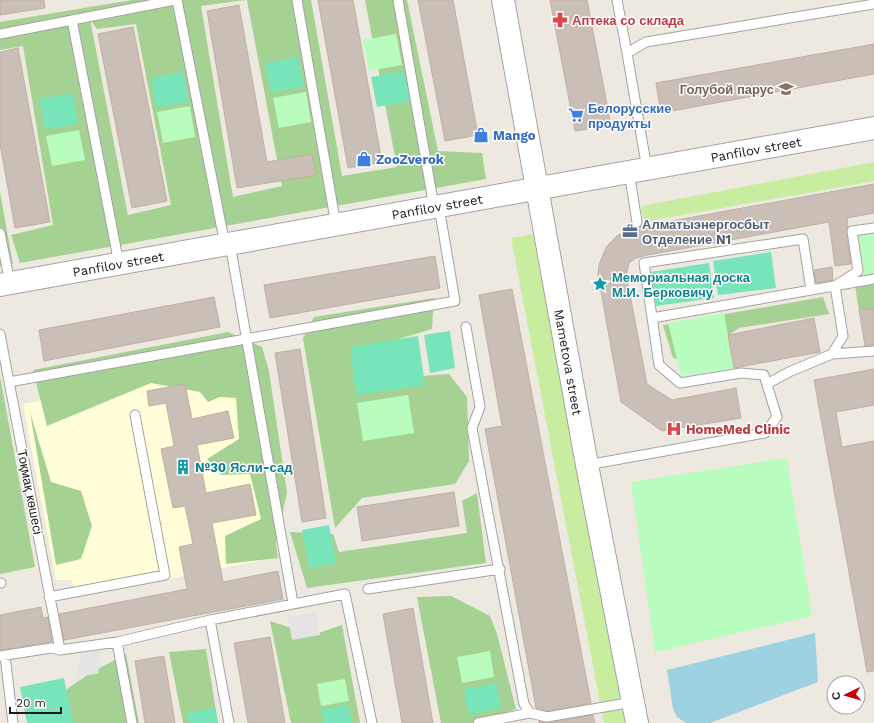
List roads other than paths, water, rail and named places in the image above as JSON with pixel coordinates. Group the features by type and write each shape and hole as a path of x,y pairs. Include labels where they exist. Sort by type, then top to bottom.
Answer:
{"street":[{"name":"Mametovа street","path":"503,0 587,465 635,713"},
{"name":"Panfilov street","path":"5,284 874,128"}],"lane":[{"path":"0,34 176,0 246,339 293,603"},
{"path":"297,0 336,225"},
{"path":"9,382 455,301 398,0"},
{"path":"617,0 627,53 638,171 637,222"},
{"path":"627,53 646,42 874,4"},
{"path":"72,20 119,264"},
{"path":"835,286 858,271 852,231 874,228"},
{"path":"0,233 5,284"},
{"path":"587,465 765,433 777,417 764,375 741,373 680,383 659,365 644,263 803,239 811,290"},
{"path":"652,318 874,279"},
{"path":"832,354 843,336 835,286"},
{"path":"466,327 480,407 472,428 500,569 524,704 530,713"},
{"name":"Тоқмақ көшесі","path":"0,334 49,597 56,649"},
{"path":"766,384 789,372 832,354 874,351"},
{"path":"49,597 164,575 135,416"},
{"path":"368,589 500,569"},
{"path":"13,723 2,656 117,642 210,620 345,594 372,723"},
{"path":"210,620 229,723"},
{"path":"117,642 132,723"},
{"path":"478,723 530,713 547,717 635,713"}],"water":[{"path":"815,633 818,682 710,723 686,723 677,717 673,709 667,670"}],"place":[{"name":"Аптека со склада","path":"560,20"},
{"name":"Голубой парус","path":"786,89"},
{"name":"Белорусские продукты","path":"576,115"},
{"name":"Mango","path":"481,135"},
{"name":"ZooZverok","path":"364,159"},
{"name":"Алматыэнергосбыт Отделение N1","path":"630,231"},
{"name":"Мемориальная доска М.И. Берковичу","path":"600,284"},
{"name":"HomeMed Clinic","path":"674,429"},
{"name":"№30 Ясли-сад","path":"183,467"}]}
